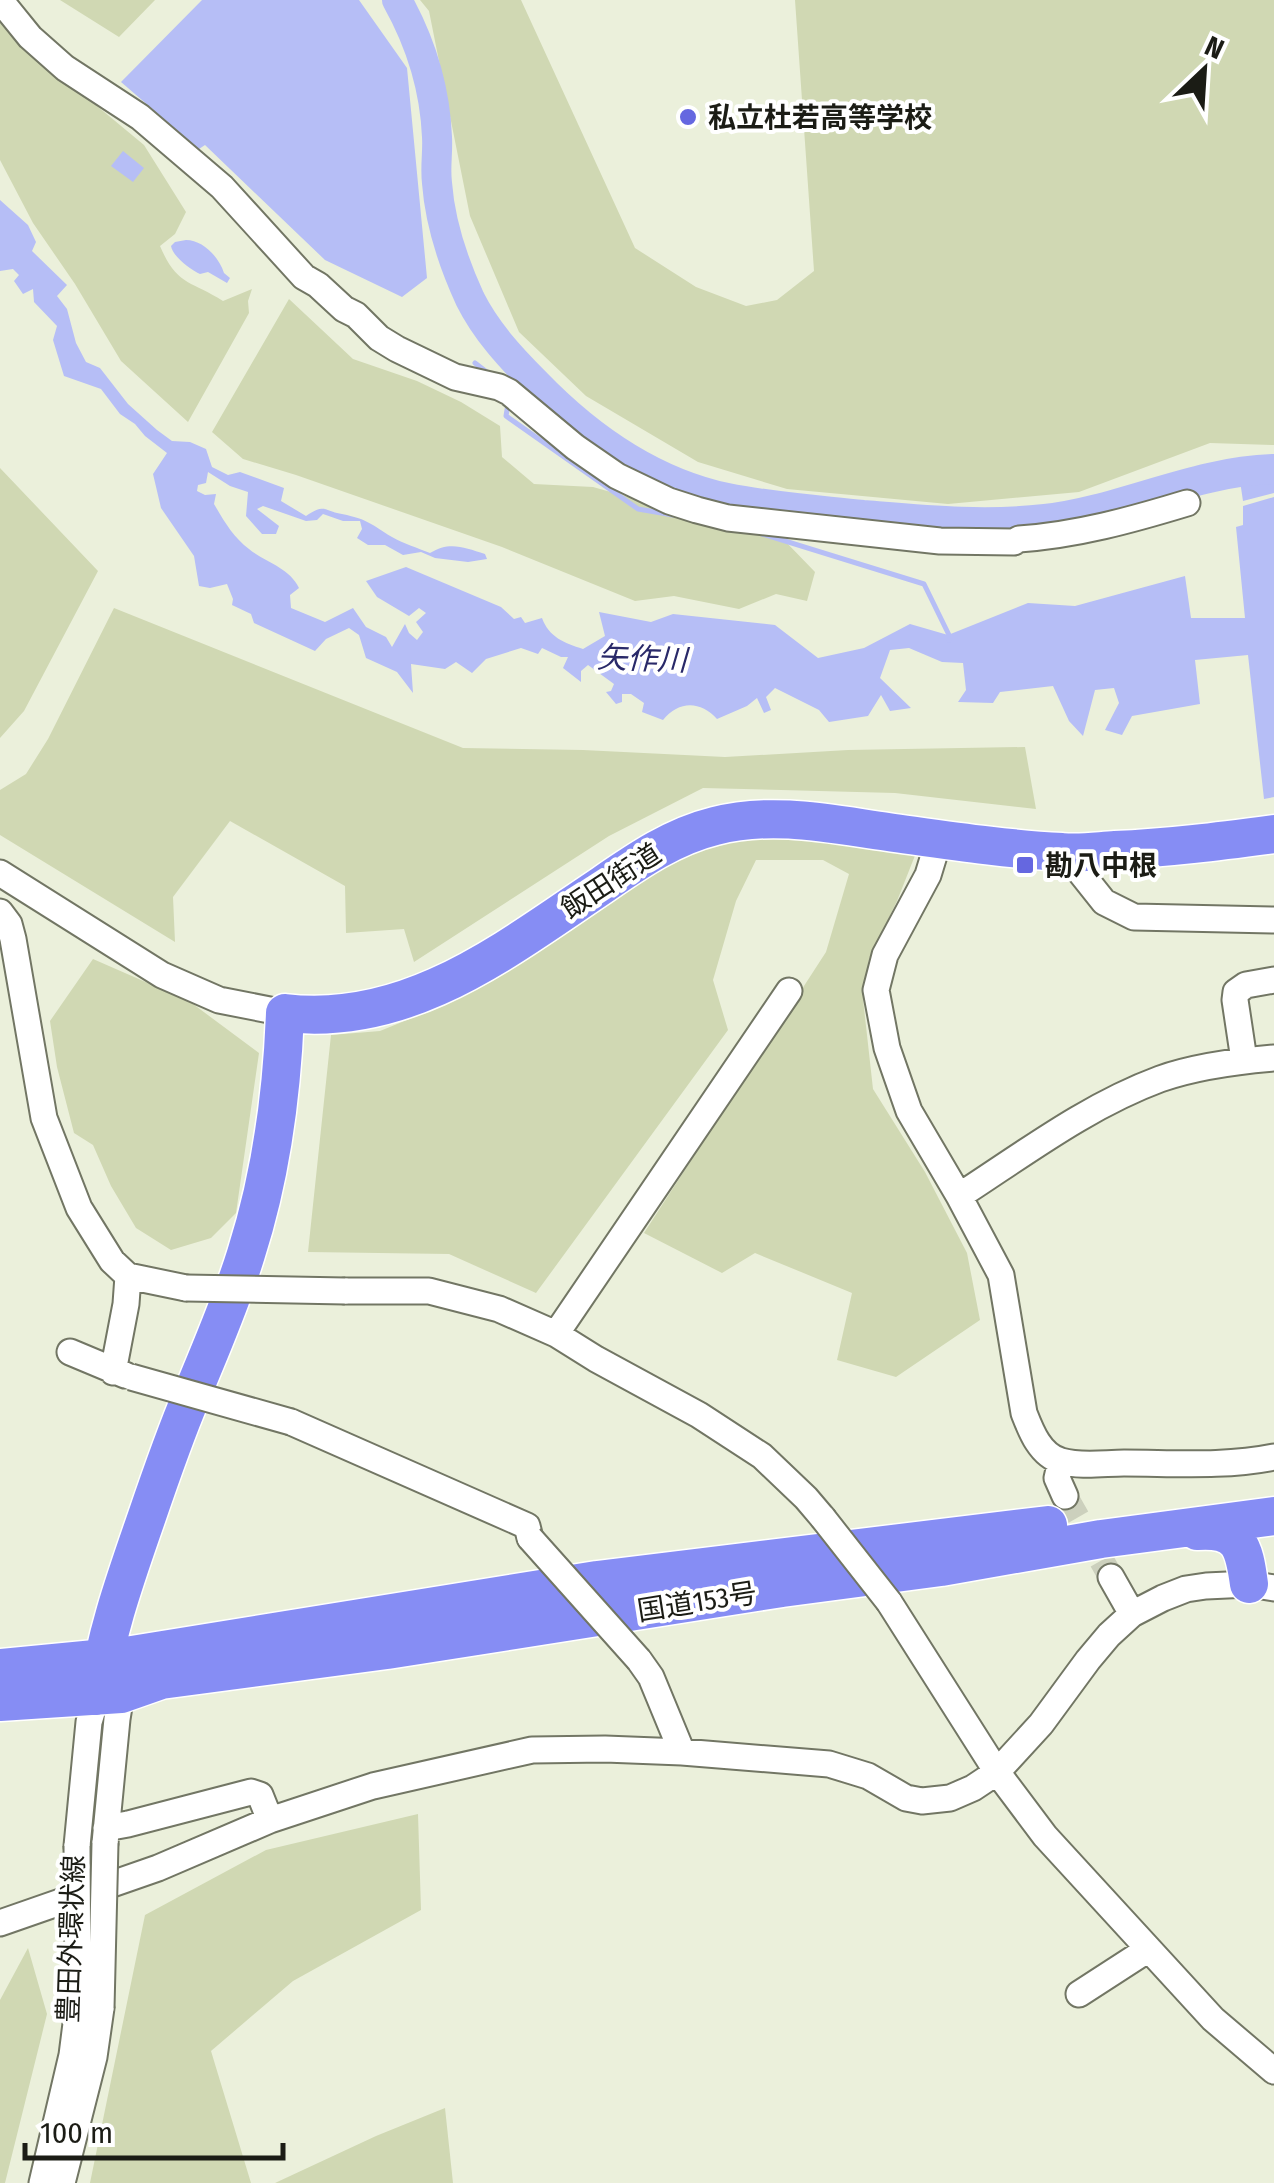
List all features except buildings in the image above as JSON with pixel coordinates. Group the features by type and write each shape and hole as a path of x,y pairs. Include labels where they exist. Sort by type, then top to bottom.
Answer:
{"highway":[{"name":"飯田街道","path":"294,1014 333,1014 394,1004 436,989 512,947 636,862 684,836 744,820 781,818 1066,853 1134,850 1274,834"},
{"path":"109,1695 114,1657 247,1308 267,1245 286,1157 294,1014"},
{"name":"国道153号","path":"0,1668 114,1657 597,1580 1266,1502"},
{"name":"国道153号","path":"0,1702 109,1695 161,1680 941,1567 1101,1539 1266,1502"},
{"path":"1261,1586 1260,1544 1274,1526"},
{"path":"1101,1539 1217,1531 1236,1540 1261,1586"}],"street":[{"path":"0,0 42,48 83,82 140,118 222,187 304,277 379,338 436,369 509,392 617,476 669,501 728,518 940,541 1014,542 1116,524 1187,504"},
{"path":"939,840 928,874 886,955 876,990 887,1048 909,1111 1001,1275 1024,1413 1038,1442 1061,1461 1084,1464 1219,1463 1274,1457"},
{"path":"1066,853 1104,902 1134,917 1274,920"},
{"name":"飯田街道","path":"0,873 162,975 219,1000 294,1014"},
{"path":"0,912 13,938 44,1118 79,1208 112,1261 128,1276 186,1288 429,1291 499,1308 556,1334 698,1414 762,1456 806,1498 888,1602 997,1772 1045,1836 1212,2020 1274,2071"},
{"path":"1244,1060 1236,992 1246,985 1274,980"},
{"path":"556,1334 789,991"},
{"path":"959,1196 1076,1120 1131,1091 1164,1078 1244,1060 1274,1058"},
{"path":"122,1374 128,1276"},
{"path":"70,1352 122,1374 291,1422 527,1526 530,1538 639,1660 651,1678 682,1752"},
{"path":"1061,1461 1058,1478 1065,1496"},
{"path":"1111,1577 1132,1614"},
{"path":"0,1922 158,1868 270,1820 373,1786 532,1750 604,1748 828,1764 868,1776 906,1798 950,1798 997,1772 1041,1724 1088,1660 1132,1614 1186,1589 1228,1583 1261,1586"},
{"name":"豊田外環状線","path":"42,2183 72,2055 90,2008 105,1836 109,1695"},
{"name":"豊田外環状線","path":"62,2183 94,2056 77,1846 89,1722 109,1695"},
{"path":"105,1836 128,1824 251,1792 260,1795 270,1820"},
{"path":"1079,1994 1147,1950"},
{"path":"1241,2043 1274,2042"}],"green space":[{"path":"60,0 155,0 119,37"},
{"path":"420,0 521,0 635,248 696,287 746,306 777,300 814,271 795,0 1274,0 1274,445 1210,443 1079,492 948,504 787,489 698,462 586,396 519,332 470,216 429,11"},
{"path":"0,20 9,33 144,145 186,212 175,234 160,246 172,269 223,301 252,289 249,313 188,422 121,361 33,223 0,160"},
{"path":"289,299 353,359 417,381 500,426 502,457 534,484 593,487 785,541 815,572 807,601 776,594 739,609 674,596 635,601 502,547 243,459 212,432"},
{"path":"0,468 98,571 24,711 0,738"},
{"path":"114,608 463,748 725,757 1025,747 1036,809 895,793 703,788 609,836 414,962 404,929 346,933 345,886 230,821 173,897 175,942 0,835 0,790 26,774 48,739"},
{"path":"721,835 818,835 916,853 869,959 863,999 873,1089 925,1172 967,1253 980,1320 896,1377 837,1360 852,1293 755,1253 722,1273 644,1233 826,952 849,874 823,860 756,860 736,901 713,980 728,1030 536,1293 449,1254 308,1252 331,1035 380,1031 446,1004 654,860"},
{"path":"93,959 189,1001 259,1053 236,1213 211,1238 171,1250 136,1228 93,1145 74,1133 50,1021"},
{"path":"418,1814 421,1910 293,1981 211,2051 251,2183 90,2183 145,1915 266,1850"},
{"path":"28,1948 47,2014 5,2183 0,2183 0,2000"},
{"path":"445,2108 453,2183 275,2183 376,2136"}],"water":[{"path":"202,0 359,0 407,68 427,278 402,297 325,260 205,145 199,149 121,82"},
{"path":"123,151 144,168 133,182 111,166"},
{"path":"0,200 28,225 36,242 32,251 67,285 57,296 67,309 76,343 86,362 100,368 128,404 172,441 190,442 206,449 212,467 228,475 240,472 284,488 281,501 306,516 324,509 364,520 430,553 450,546 485,554 487,559 468,562 421,552 403,555 385,545 368,545 357,538 362,529 360,521 343,521 323,514 317,520 306,521 263,506 257,509 279,526 276,534 262,534 246,516 248,492 208,472 206,483 198,485 197,491 216,494 214,504 238,539 295,581 299,588 290,595 291,608 325,622 353,608 366,627 386,637 392,647 405,624 417,640 423,632 416,622 426,613 419,608 409,616 377,597 366,581 406,567 501,607 514,619 521,617 525,623 542,618 558,638 583,649 605,636 599,612 651,622 673,614 775,625 818,658 864,648 910,624 948,635 1028,603 1075,606 1185,576 1191,618 1245,618 1236,527 1243,525 1243,506 1274,497 1274,797 1264,799 1248,655 1195,660 1200,704 1132,716 1122,735 1105,730 1119,703 1114,688 1095,690 1083,736 1069,721 1053,686 1000,692 993,703 958,702 966,690 963,663 942,662 909,648 890,650 880,678 911,708 890,711 881,695 868,716 829,722 819,710 775,688 766,697 771,710 764,713 757,698 717,719 690,705 676,709 663,720 642,712 644,703 631,694 622,694 622,702 616,704 606,692 614,684 588,665 581,671 581,682 563,668 568,657 542,648 538,654 521,648 486,659 472,673 456,662 445,669 411,664 413,693 397,672 366,658 359,635 349,628 326,639 315,651 254,623 251,614 232,605 227,584 199,586 194,556 161,508 153,474 167,453 120,414 101,389 64,376 53,340 57,326 34,302 33,289 23,294 14,281 19,275 13,269 0,271"},
{"path":"186,240 210,250 230,278 227,283 208,272 200,274 178,258 171,246"},
{"path":"1237,461 1274,463 1274,493 1243,501"}],"waterway":[{"name":"矢作川","path":"397,0 420,49 430,83 441,213 470,299 499,343 555,402 599,439 647,469 699,491 744,501 863,515 976,522 1074,514 1216,476 1274,469"},
{"path":"475,363 488,373"},
{"path":"508,404 506,416 638,509 673,515"},
{"path":"762,534 924,584 949,640"}],"tunnel":[{"path":"1065,1496 1111,1577"}],"place":[{"name":"私立杜若高等学校","path":"688,117"},
{"name":"勘八中根","path":"1025,865"}]}
